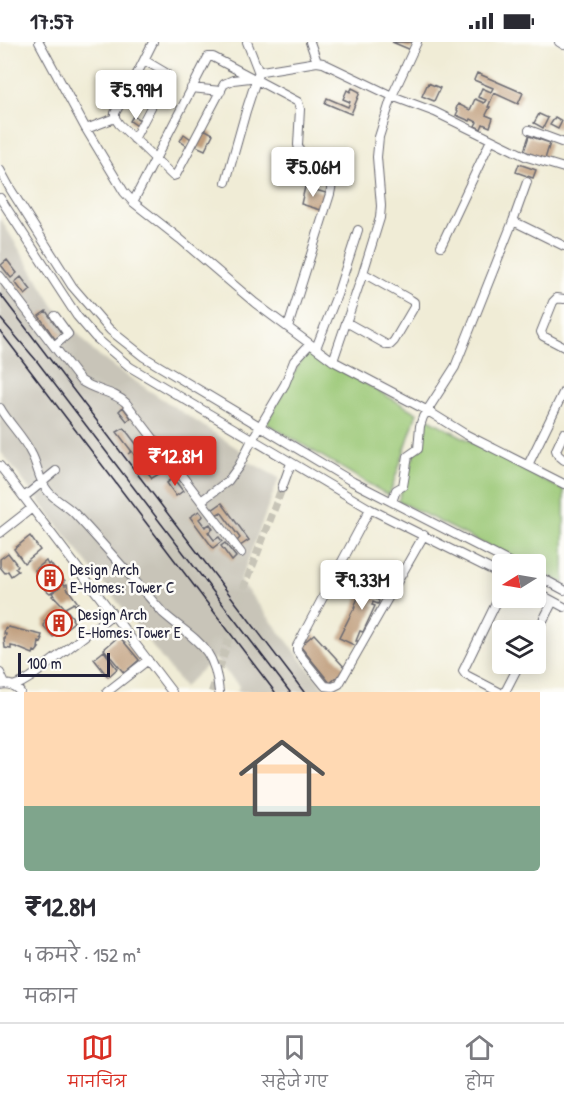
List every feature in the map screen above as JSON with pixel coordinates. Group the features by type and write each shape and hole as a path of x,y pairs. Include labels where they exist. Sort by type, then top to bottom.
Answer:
{"street":[{"path":"39,42 86,129 124,192 133,202 255,303 333,361 428,411 465,434 564,484"},
{"path":"153,42 115,113 115,118 118,124 171,175 176,175 224,84 295,64 317,62 392,96 435,112 527,158 564,168"},
{"path":"226,182 255,77 247,42"},
{"path":"310,42 317,62"},
{"path":"333,361 380,218 377,149 379,137 392,96 417,42"},
{"path":"559,42 564,45"},
{"path":"133,202 205,59 210,56 255,77 298,102 300,154 314,170 329,172 333,176 328,200 288,327"},
{"path":"134,138 167,77 166,73 144,60"},
{"path":"191,88 220,91"},
{"path":"86,129 115,118"},
{"path":"529,130 564,142"},
{"path":"441,246 491,140"},
{"path":"0,170 72,286 110,330 144,357 353,482 493,554"},
{"path":"392,502 396,490 403,486 408,456 418,448 423,417 455,367 527,182"},
{"path":"0,198 78,316 95,337 130,367 370,509 492,570"},
{"path":"513,221 564,246"},
{"path":"201,501 228,481 239,466 285,384 294,361 313,346 337,295 358,230"},
{"path":"346,322 390,345 414,307 411,300 363,273"},
{"path":"0,276 80,380 121,398 241,554"},
{"path":"564,299 557,298 553,302 541,332 543,336 564,347"},
{"path":"54,346 68,334 55,316"},
{"path":"528,465 564,391"},
{"path":"0,408 30,450 42,483 53,497 72,511 163,614 196,639 207,651 214,665 219,692"},
{"path":"564,433 556,450 564,460"},
{"path":"282,488 291,463"},
{"path":"0,466 172,692"},
{"path":"24,497 56,471"},
{"path":"0,533 32,508"},
{"path":"370,509 297,646 297,651 326,686 333,687 339,684 424,535"},
{"path":"546,580 564,590"},
{"path":"546,597 564,607"},
{"path":"543,620 553,601"},
{"path":"494,608 463,671 490,690 499,692"},
{"path":"6,685 21,683 31,677 112,614"},
{"path":"107,692 148,660"},
{"path":"0,673 6,685 22,692 31,677"},
{"path":"505,692 514,674"}],"path":[{"path":"138,446 151,436"},
{"path":"128,454 132,451"}],"shaded area":[{"path":"0,218 54,306 94,352 243,452 244,461 279,478 240,581 327,692 237,692 239,686 214,658 184,687 0,451"}],"green space":[{"path":"307,350 417,413 389,496 266,423"},
{"path":"427,418 564,490 564,584 546,575 546,554 504,554 398,501"}],"building":[{"path":"392,42 414,42 411,50"},
{"path":"477,73 523,93 518,104 494,93 486,115 493,118 490,127 483,124 481,129 475,126 477,122 456,115 458,104 470,110 475,99 484,103 486,100 478,97 482,88 491,92 493,88 474,80"},
{"path":"428,83 440,88 434,101 422,96"},
{"path":"352,88 360,92 351,114 325,103 327,98 348,107 350,102 343,99 347,90 350,92"},
{"path":"539,114 548,118 543,128 534,123"},
{"path":"133,116 142,121 139,127 130,121"},
{"path":"555,117 562,121 558,129 550,125"},
{"path":"204,129 213,134 205,150 196,146"},
{"path":"184,134 191,139 187,146 180,141"},
{"path":"529,136 550,143 545,159 524,151"},
{"path":"519,164 536,170 533,178 516,172"},
{"path":"305,187 326,193 321,210 301,204"},
{"path":"7,260 17,273 11,278 1,265"},
{"path":"21,277 31,290 25,295 15,282"},
{"path":"46,311 62,334 55,339 39,316"},
{"path":"123,407 131,418 127,421 119,411"},
{"path":"124,428 159,474 152,478 117,432"},
{"path":"173,478 183,491 176,496 167,483"},
{"path":"222,503 249,540 240,546 237,541 240,538 221,512 216,515 212,510"},
{"path":"199,511 203,516 199,519 205,527 210,524 213,529 208,532 214,540 219,537 222,541 213,548 190,517"},
{"path":"30,536 40,550 24,563 14,549"},
{"path":"225,543 236,557 232,561 221,546"},
{"path":"8,553 18,566 15,568 18,571 11,576 8,571 5,573 0,567 0,559"},
{"name":"Design Arch E-Homes: Tower C","path":"46,561 48,565 50,563 57,570 65,581 63,583 67,584 67,588 78,603 65,608 52,596 59,586 50,593 45,589 47,585 35,575 35,570"},
{"path":"368,576 387,585 376,599 379,601 378,604 373,602 372,605 375,606 363,632 360,631 356,646 339,638 364,585 367,587 368,585 365,583"},
{"name":"Design Arch E-Homes: Tower E","path":"62,608 64,611 66,609 74,622 53,637 43,625 44,621"},
{"path":"5,628 42,635 43,639 41,643 39,642 36,652 34,651 33,654 11,646 11,649 5,648 6,634 4,634"},
{"path":"314,634 346,669 330,683 300,646"},
{"path":"119,636 139,660 124,673 104,649"},
{"path":"104,651 117,669 108,677 94,659"}],"tunnel":[{"path":"212,692 244,588 282,488"}],"railway":[{"path":"0,294 304,692"},
{"path":"0,318 36,360 290,692"},
{"path":"0,331 275,692"}],"place":[{"name":"Design Arch E-Homes: Tower C","path":"50,578"},
{"name":"Design Arch E-Homes: Tower E","path":"59,623"}]}
